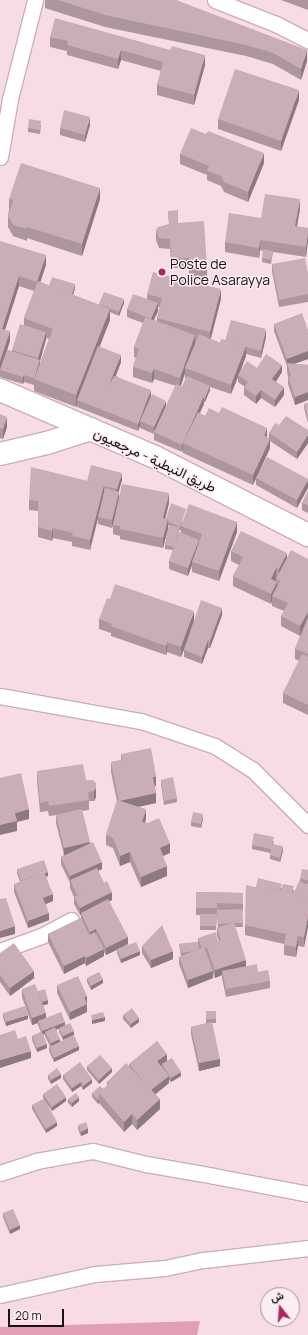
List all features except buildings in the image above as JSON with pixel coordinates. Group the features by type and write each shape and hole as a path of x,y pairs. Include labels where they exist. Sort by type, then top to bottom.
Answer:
{"main road":[{"name":"طريق النبطية - مرجعيون","path":"0,390 155,458 308,535"},
{"path":"0,454 47,443 91,429"}],"street":[{"path":"0,157 10,99 35,0"},
{"path":"215,0 276,24 308,40"},
{"path":"0,696 141,721 215,746 253,770 308,825"},
{"path":"0,951 41,936 71,920"},
{"path":"0,1173 36,1161 93,1151 146,1164 308,1194"},
{"path":"0,1295 95,1274 166,1268 204,1260 308,1248"}],"shaded area":[{"path":"200,1321 197,1335 0,1335 0,1327"}],"place":[{"name":"Poste de Police Asarayya","path":"162,272"}]}
